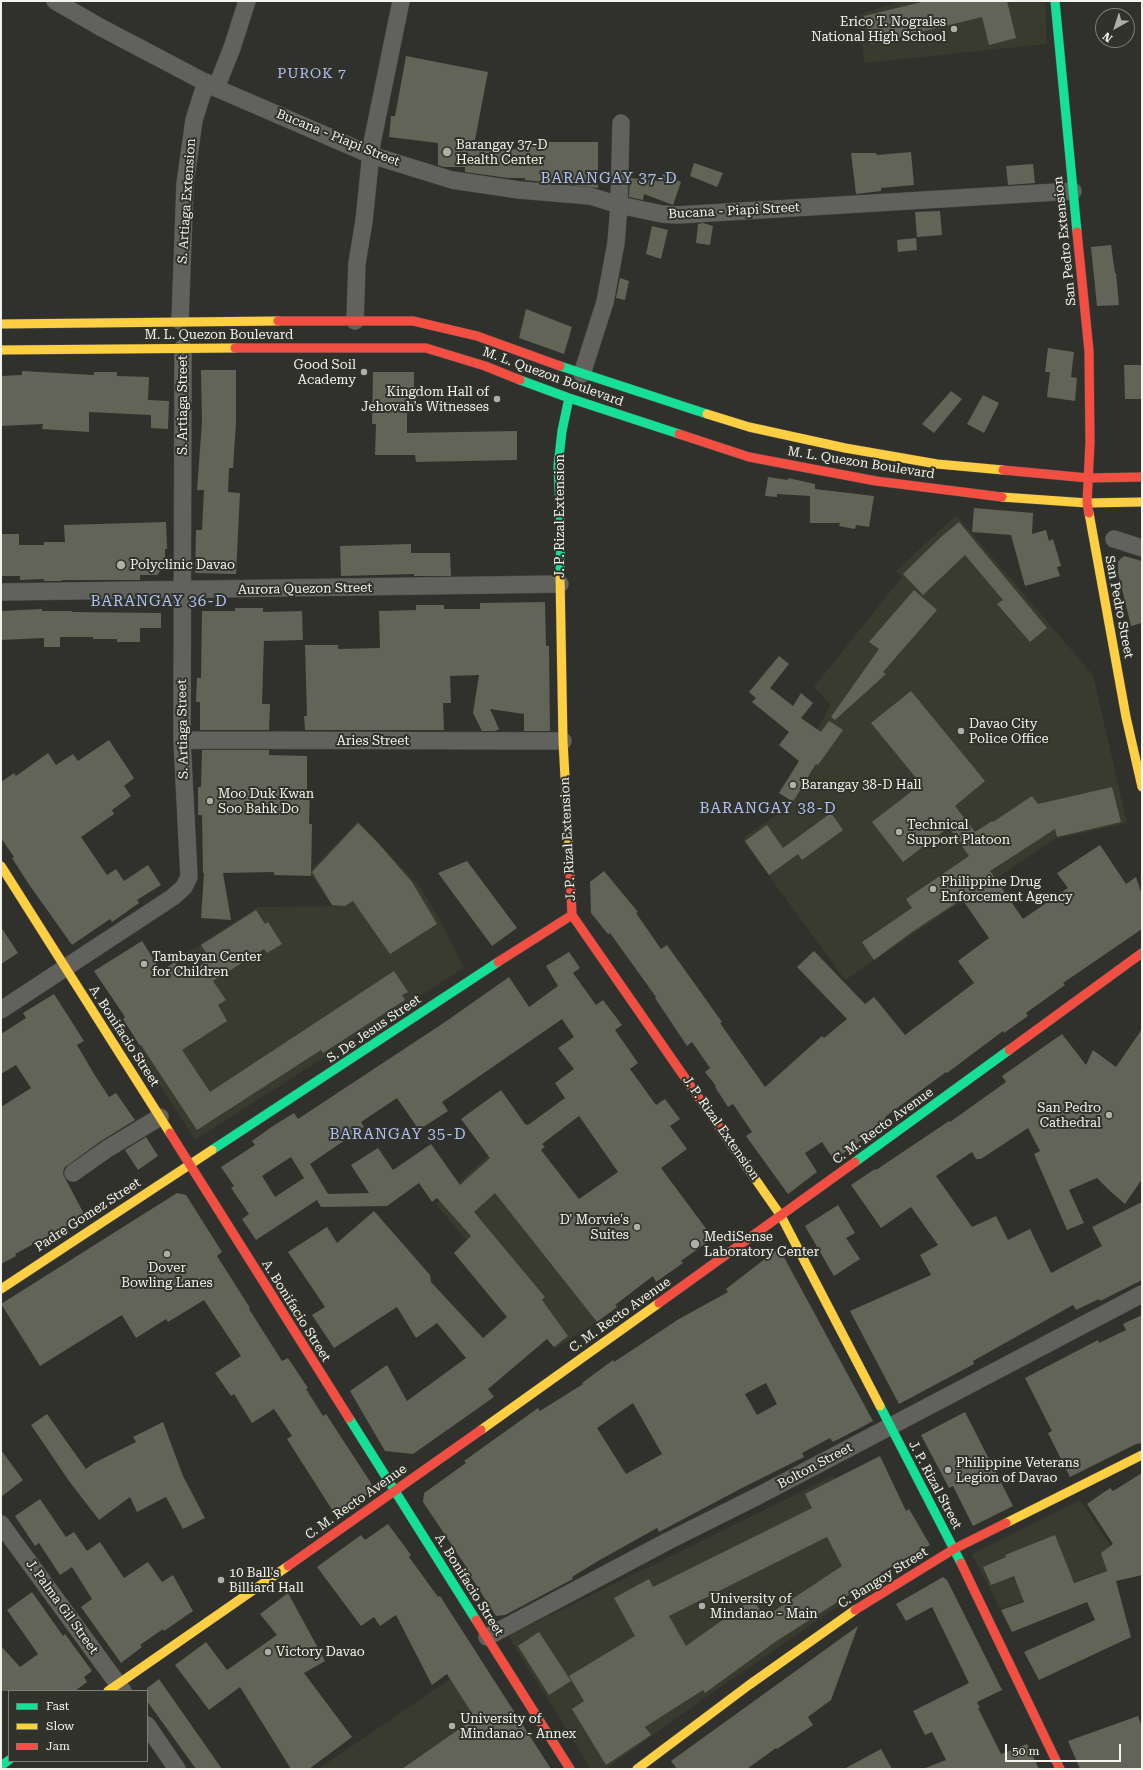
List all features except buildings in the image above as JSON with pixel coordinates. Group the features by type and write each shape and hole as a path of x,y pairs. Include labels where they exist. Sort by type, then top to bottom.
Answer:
{"main road":[{"name":"San Pedro Extension","path":"1056,1 1072,191 1089,351 1090,435 1088,478"},
{"name":"M. L. Quezon Boulevard","path":"1,324 180,321 413,321 477,336 582,374 749,427 845,448 937,464 1088,478 1142,477"},
{"name":"M. L. Quezon Boulevard","path":"1,350 426,348 485,366 569,398 749,457 876,481 981,495 1088,503 1142,502"},
{"name":"J. P. Rizal Extension","path":"569,398 562,431 558,466 561,531 560,584 563,741 572,915 781,1216"},
{"name":"San Pedro Street","path":"1088,478 1088,503 1095,551 1126,717 1142,787"},
{"name":"A. Bonifacio Street","path":"1,866 570,1769"},
{"name":"S. De Jesus Street","path":"190,1164 298,1095 444,997 572,915"},
{"name":"C. M. Recto Avenue","path":"117,1689 781,1216 1142,954"},
{"name":"Padre Gomez Street","path":"1,1289 190,1164"},
{"name":"J. P. Rizal Street","path":"781,1216 954,1549 1060,1769"},
{"name":"C. Bangoy Street","path":"637,1769 749,1685 876,1595 954,1549 1142,1455"}],"street":[{"name":"Bucana - Piapi Street","path":"55,1 100,27 211,85 371,155 452,180 519,190 572,193 606,200 619,205 662,214 677,215 1072,191"},
{"name":"S. Artiaga Extension","path":"180,321 185,184 194,120 211,85 232,48 246,1"},
{"path":"355,321 357,263 364,221 372,143 401,1"},
{"path":"582,374 605,302 616,243 619,205 621,123"},
{"name":"S. Artiaga Street","path":"1,1010 174,897 187,883 190,871 182,740 183,348"},
{"path":"1114,539 1142,548"},
{"name":"Aurora Quezon Street","path":"1,592 560,584"},
{"name":"Aries Street","path":"182,740 563,741"},
{"path":"73,1173 107,1149 160,1117"},
{"name":"Bolton Street","path":"487,1637 1142,1294"},
{"name":"J. Palma Gil Street","path":"1,1524 117,1689"},
{"path":"148,1727 177,1769"}],"shaded area":[{"name":"Erico T. Nograles National High School","path":"902,1 1045,1 1047,44 864,63 860,14"},
{"name":"Davao City Police Office","path":"956,515 1093,675 1127,823 1055,839 845,980 742,839 793,803 816,766 801,757 831,705 814,687 902,577 896,571"},
{"path":"358,821 421,888 444,927 464,968 195,1140 137,1049 188,1016 168,985 183,974 174,961 258,907 332,906 309,872"},
{"path":"494,1150 619,1307 555,1349 436,1204"},
{"name":"University of Mindanao - Main","path":"833,1476 883,1575 706,1697 606,1769 591,1769 508,1636"},
{"path":"1080,1500 1111,1546 1116,1567 1000,1609 972,1554"},
{"name":"University of Mindanao - Annex","path":"480,1659 551,1769 318,1769 450,1679"}],"traffic: fast":[{"path":"1055,1 1077,232"},
{"path":"560,366 707,414"},
{"path":"520,380 569,398 679,434"},
{"path":"560,576 561,531 558,466 562,431 569,398"},
{"path":"212,1150 498,962"},
{"path":"855,1162 1009,1050"},
{"path":"880,1406 961,1563"},
{"path":"349,1418 476,1620"},
{"path":"1,1766 8,1761"}],"traffic: slow":[{"path":"1,324 278,321"},
{"path":"1,350 235,348"},
{"path":"707,414 749,427 845,448 937,464 1003,470"},
{"path":"1002,497 1087,503 1142,502"},
{"path":"1089,513 1126,717 1142,787"},
{"path":"560,576 563,741 569,850"},
{"path":"1,866 170,1133"},
{"path":"726,1137 781,1216 880,1406"},
{"path":"1,1289 212,1150"},
{"path":"481,1430 659,1303"},
{"path":"1006,1523 1142,1455"},
{"path":"109,1690 288,1566"},
{"path":"637,1769 749,1685 855,1610"}],"traffic: jam":[{"path":"1077,232 1089,351 1090,442 1087,503 1089,513"},
{"path":"278,321 413,321 477,336 560,366"},
{"path":"235,348 426,348 485,366 520,380"},
{"path":"679,434 749,457 876,481 1002,497"},
{"path":"1003,470 1088,478 1142,477"},
{"path":"569,850 572,915 726,1137"},
{"path":"498,962 572,915"},
{"path":"1009,1050 1142,953"},
{"path":"170,1133 349,1418"},
{"path":"659,1303 855,1162"},
{"path":"288,1566 481,1430"},
{"path":"855,1610 954,1549 1006,1523"},
{"path":"961,1563 1060,1769"},
{"path":"476,1620 570,1769"}],"place":[{"name":"Erico T. Nograles National High School","path":"954,29"},
{"name":"Barangay 37-D Health Center","path":"447,152"},
{"name":"Good Soil Academy","path":"364,372"},
{"name":"Kingdom Hall of Jehovah's Witnesses","path":"497,399"},
{"name":"Polyclinic Davao","path":"121,565"},
{"name":"Davao City Police Office","path":"961,731"},
{"name":"Barangay 38-D Hall","path":"793,785"},
{"name":"Moo Duk Kwan Soo Bahk Do","path":"210,801"},
{"name":"Technical Support Platoon","path":"899,832"},
{"name":"Philippine Drug Enforcement Agency","path":"933,889"},
{"name":"Tambayan Center for Children","path":"144,964"},
{"name":"San Pedro Cathedral","path":"1109,1115"},
{"name":"D' Morvie's Suites","path":"637,1227"},
{"name":"MediSense Laboratory Center","path":"695,1244"},
{"name":"Dover Bowling Lanes","path":"167,1254"},
{"name":"Philippine Veterans Legion of Davao","path":"948,1470"},
{"name":"10 Ball's Billiard Hall","path":"221,1580"},
{"name":"University of Mindanao - Main","path":"702,1606"},
{"name":"Victory Davao","path":"268,1652"},
{"name":"University of Mindanao - Annex","path":"452,1726"}],"district":[{"name":"PUROK 7","path":"312,74"},
{"name":"BARANGAY 37-D","path":"609,179"},
{"name":"BARANGAY 36-D","path":"159,602"},
{"name":"BARANGAY 38-D","path":"768,809"},
{"name":"BARANGAY 35-D","path":"398,1135"}]}
